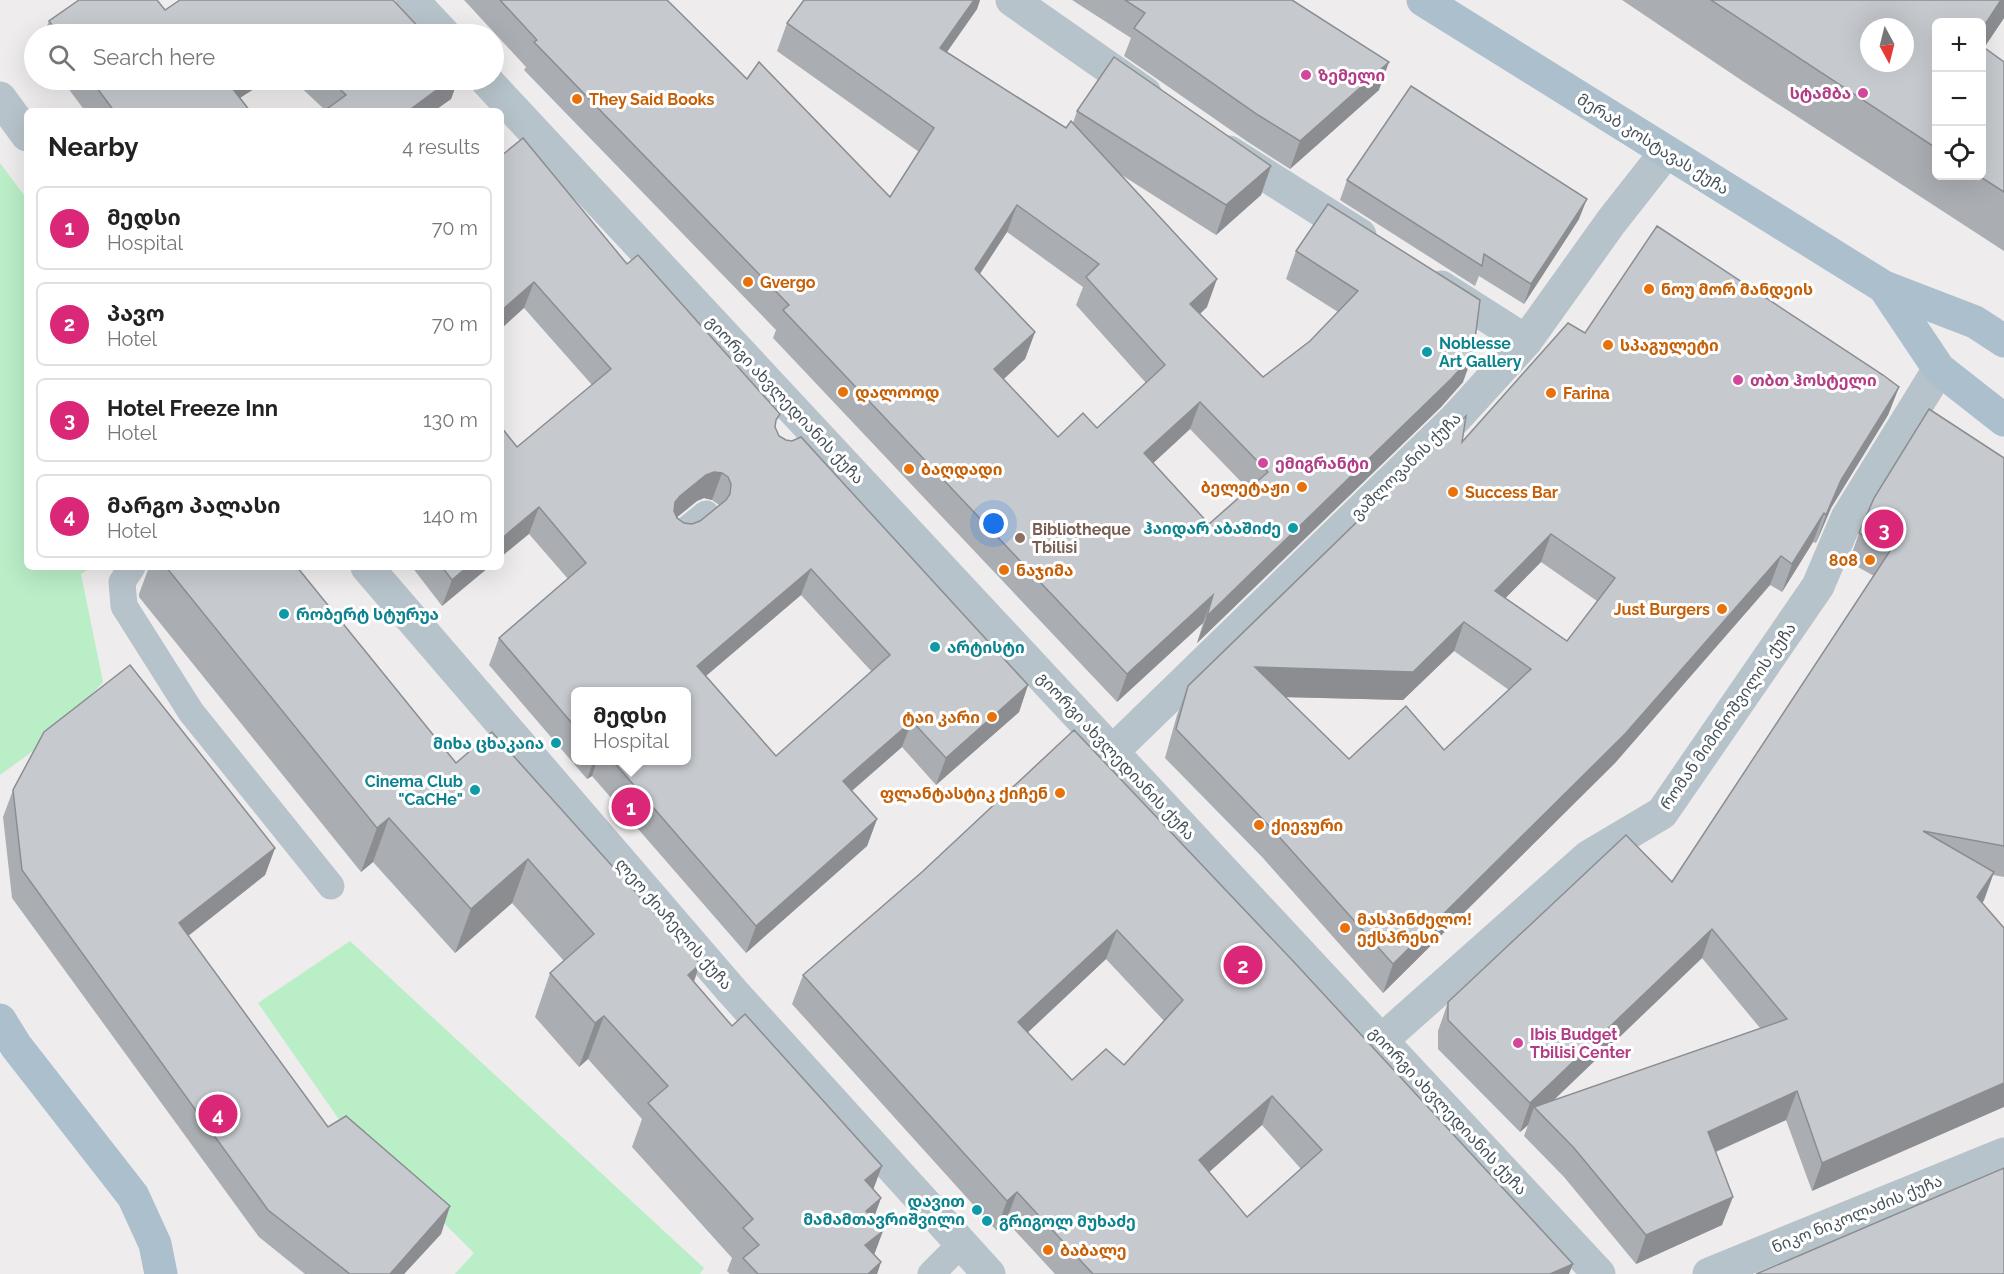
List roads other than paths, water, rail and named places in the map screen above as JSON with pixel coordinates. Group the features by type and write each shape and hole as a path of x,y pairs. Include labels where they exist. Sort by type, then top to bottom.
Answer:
{"main road":[{"name":"მერაბ კოსტავას ქუჩა","path":"1423,0 1884,287 1975,322 2004,341"},
{"name":"მერაბ კოსტავას ქუჩა","path":"1884,287 1939,369 2004,420"},
{"path":"0,1020 16,1046 134,1196 155,1244 161,1274"}],"street":[{"path":"412,0 435,24"},
{"path":"1012,0 1169,110"},
{"name":"გიორგი ახვლედიანის ქუჩა","path":"495,90 803,435 1112,752 1599,1274"},
{"path":"0,98 24,131"},
{"path":"1208,137 1388,254"},
{"name":"ვაშლოვანის ქუჩა","path":"1112,752 1454,420 1526,341 1611,222 1666,152"},
{"path":"1418,273 1526,341"},
{"name":"რომან მიმინოშვილის ქუჩა","path":"1382,1040 1588,857 1662,813 1818,586 1847,518 1939,369"},
{"name":"ლეო ქიაჩელის ქუჩა","path":"370,570 732,991 989,1274"},
{"name":"ნიკო ნიკოლაძის ქუჩა","path":"1709,1274 2004,1154"}],"lane":[{"path":"680,535 706,514"},
{"path":"130,570 122,582 124,606 190,712 331,886"},
{"path":"932,1274 962,1243"}],"place":[{"name":"ზემელი","path":"1306,75"},
{"name":"სტამბა","path":"1863,93"},
{"name":"They Said Books","path":"577,99"},
{"name":"Gvergo","path":"748,282"},
{"name":"ნოუ მორ მანდეის","path":"1649,289"},
{"name":"სპაგულეტი","path":"1608,345"},
{"name":"Noblesse Art Gallery","path":"1427,352"},
{"name":"თბთ ჰოსტელი","path":"1738,380"},
{"name":"დალოოდ","path":"843,392"},
{"name":"Farina","path":"1551,393"},
{"name":"ემიგრანტი","path":"1263,463"},
{"name":"ბაღდადი","path":"909,469"},
{"name":"ბელეტაჟი","path":"1302,487"},
{"name":"Success Bar","path":"1453,492"},
{"name":"ჰაიდარ აბაშიძე","path":"1293,528"},
{"name":"Hotel Freeze Inn","path":"1884,529"},
{"name":"Bibliotheque Tbilisi","path":"1020,538"},
{"name":"808","path":"1870,560"},
{"name":"ნაჯიმა","path":"1004,570"},
{"name":"Just Burgers","path":"1722,609"},
{"name":"რობერტ სტურუა","path":"284,614"},
{"name":"არტისტი","path":"935,647"},
{"name":"ტაი კარი","path":"992,717"},
{"name":"მიხა ცხაკაია","path":"556,743"},
{"name":"Cinema Club \"CaCHe\"","path":"475,790"},
{"name":"ფლანტასტიკ ქიჩენ","path":"1060,793"},
{"name":"მედსი","path":"631,807"},
{"name":"ქიევური","path":"1259,825"},
{"name":"მასპინძელო! ექსპრესი","path":"1345,928"},
{"name":"პავო","path":"1243,965"},
{"name":"Ibis Budget Tbilisi Center","path":"1518,1043"},
{"name":"მარგო პალასი","path":"218,1114"},
{"name":"დავით მამამთავრიშვილი","path":"977,1210"},
{"name":"გრიგოლ მუხაძე","path":"987,1221"},
{"name":"ბაბალე","path":"1048,1250"}]}
